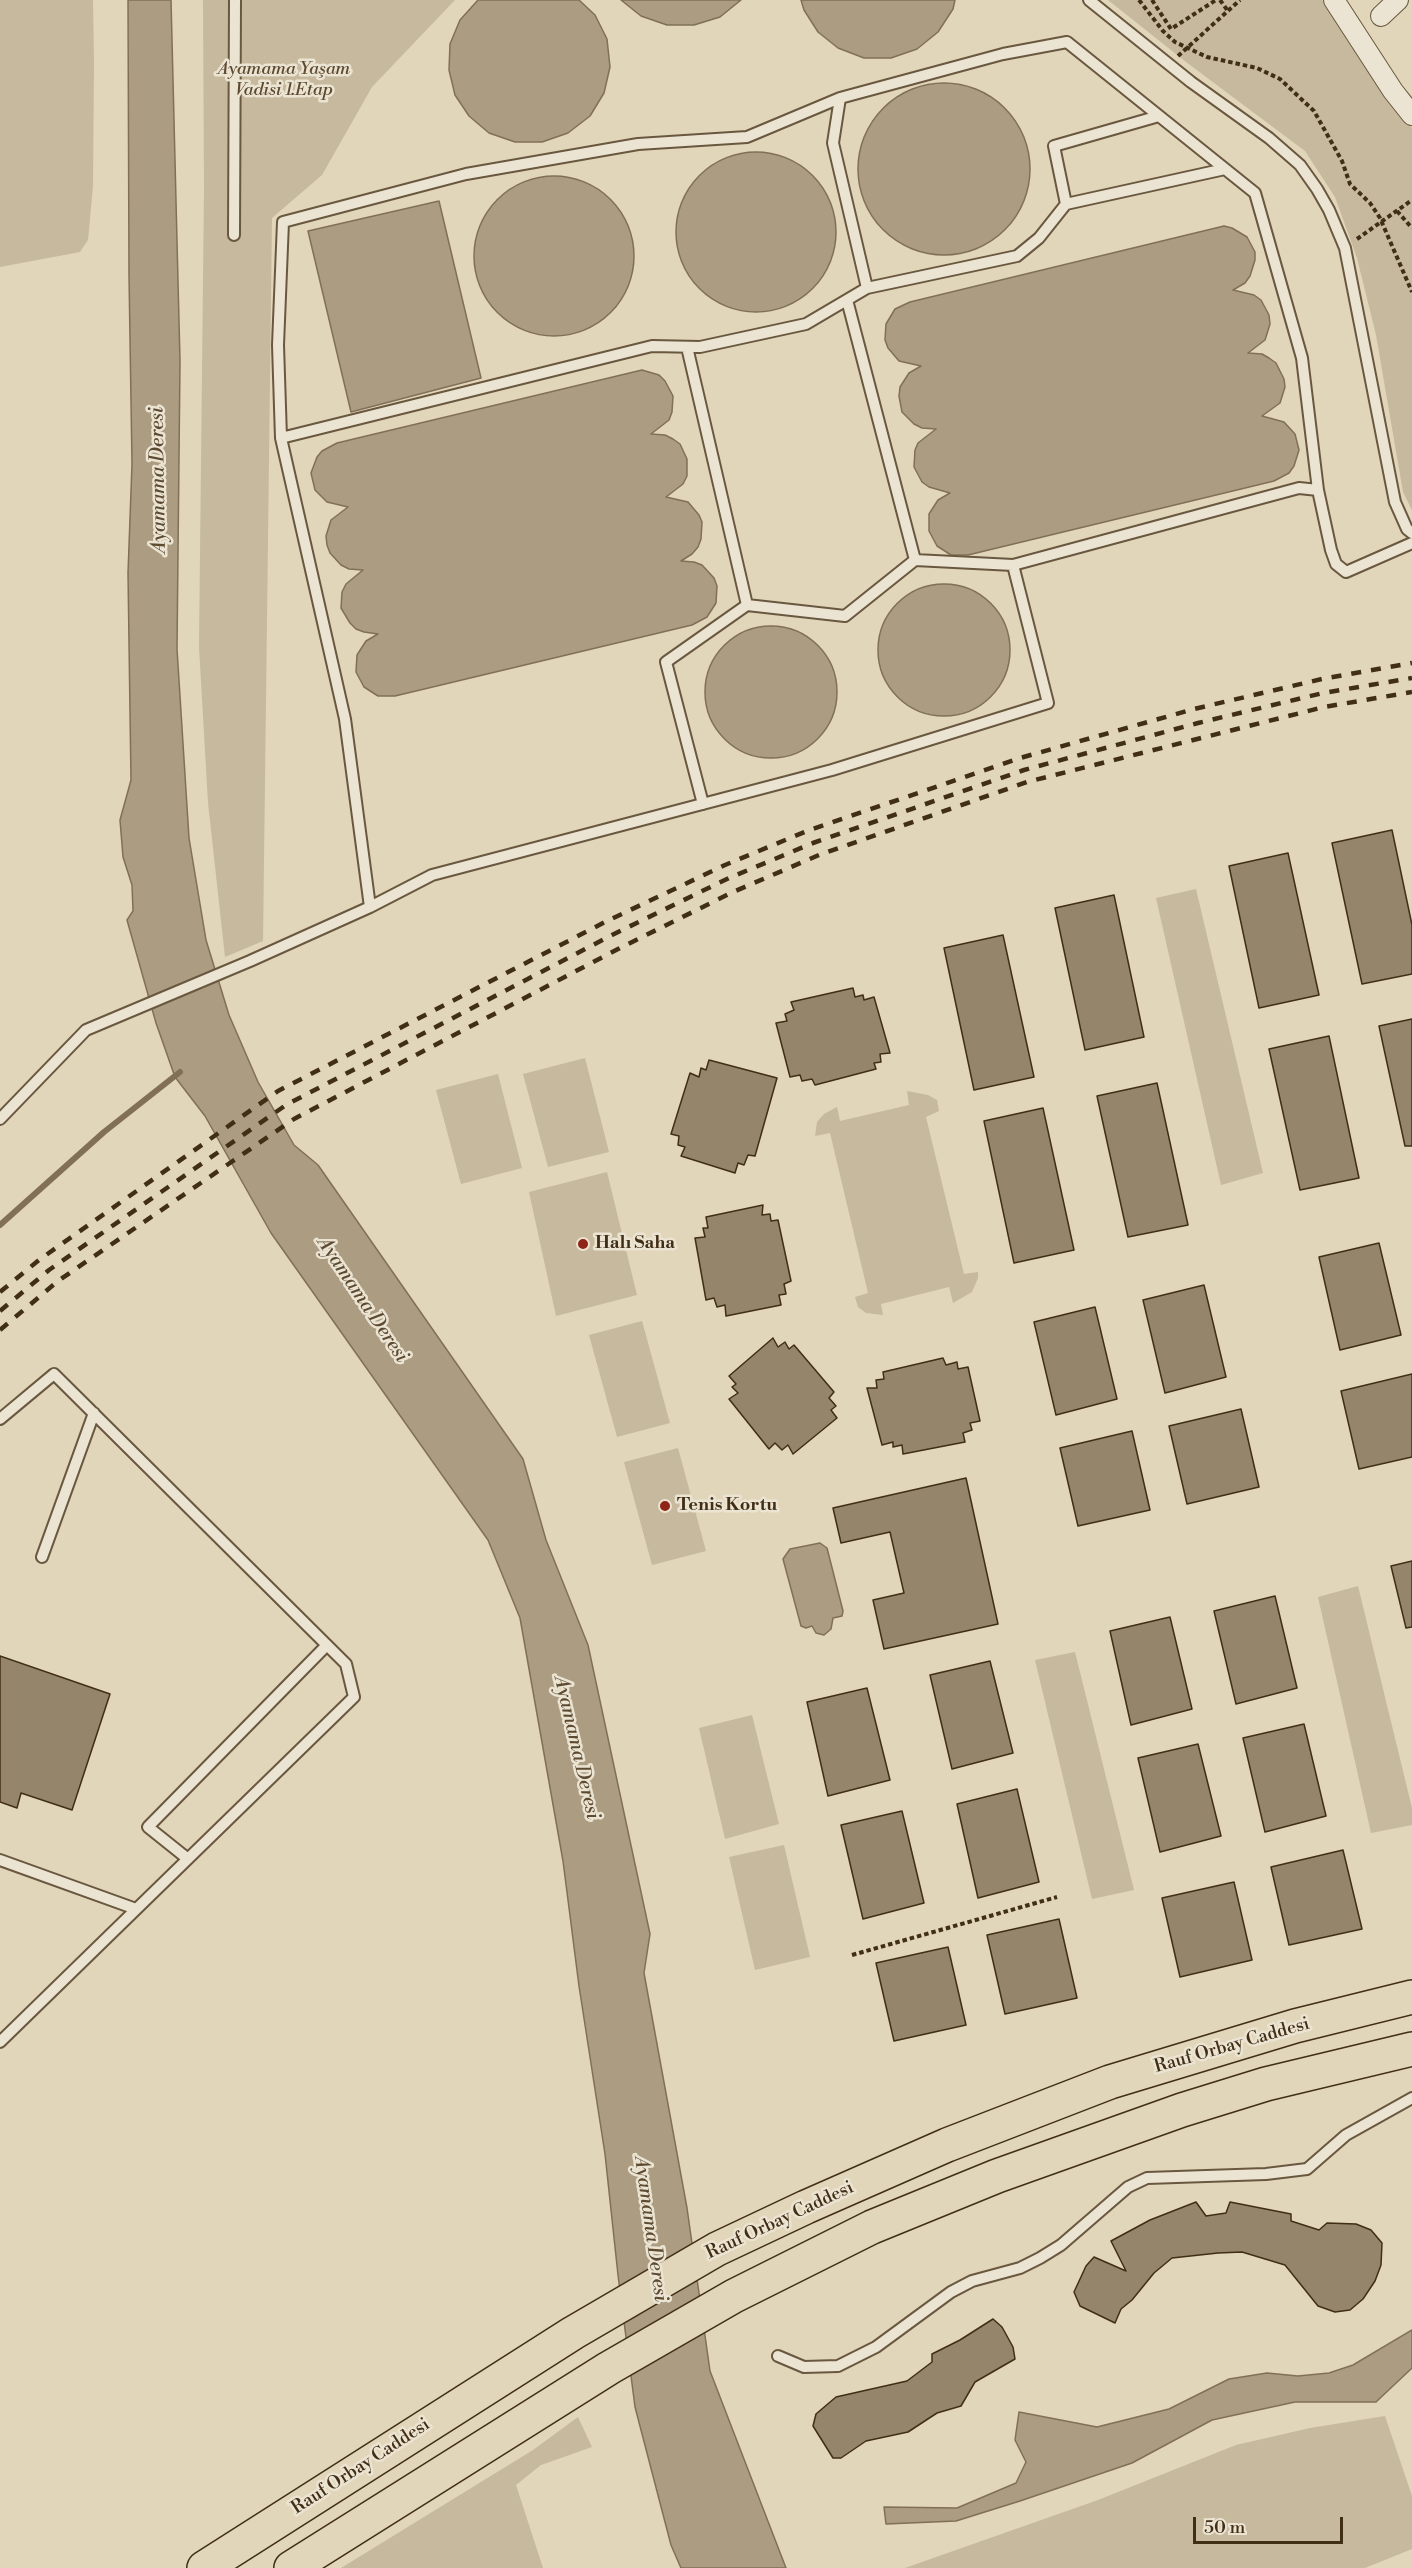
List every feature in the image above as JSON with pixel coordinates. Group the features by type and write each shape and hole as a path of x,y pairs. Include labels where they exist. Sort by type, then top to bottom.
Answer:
{"highway":[{"name":"Rauf Orbay Caddesi","path":"204,2568 573,2333 717,2249 946,2145 1110,2082 1284,2029 1412,1997"},
{"path":"291,2568 609,2368 734,2296 872,2227 1092,2140 1266,2084 1412,2049"}],"street":[{"path":"1334,0 1393,91 1412,115"},
{"path":"1382,0 1381,16 1398,0"}],"lane":[{"path":"234,235 235,0"},
{"path":"1089,0 1169,65 1269,138 1300,165 1329,210 1345,248 1395,502 1407,529 1412,533"},
{"path":"370,907 345,719 281,438 278,345 283,222 466,174 638,144 747,137 840,98 1003,54 1066,42 1255,193 1302,358 1318,490 1336,564 1346,572 1412,543"},
{"path":"840,98 833,142 867,288"},
{"path":"1066,204 1054,146 1159,116"},
{"path":"281,438 652,346 700,347 806,324 867,288 1017,256 1039,238 1066,204 1225,169"},
{"path":"847,300 915,560"},
{"path":"687,347 747,605"},
{"path":"703,804 666,662 747,605 845,616 915,560 1013,565 1299,488 1318,490"},
{"path":"0,1119 86,1030 250,961 370,907 432,875 832,770 1048,703 1013,565"},
{"path":"0,1419 54,1374 346,1664 354,1697 0,2042"},
{"path":"42,1557 94,1413"},
{"path":"188,1859 148,1827 327,1645"},
{"path":"0,1860 136,1909"},
{"path":"778,2356 804,2367 838,2366 876,2347 951,2292 972,2281 1020,2268 1040,2258 1061,2244 1128,2187 1147,2178 1266,2174 1307,2169 1346,2135 1412,2098"}],"path":[{"path":"1139,0 1162,31 1175,42 1207,57 1257,68 1280,80 1314,111 1342,161 1350,184 1370,203 1381,222 1412,292"},
{"path":"1152,0 1172,29 1218,0 1228,11"},
{"path":"1169,65 1240,0"},
{"path":"1345,248 1412,200"},
{"path":"1397,211 1412,228"},
{"path":"852,1955 1057,1897"}],"green space":[{"path":"0,0 93,0 94,62 93,186 88,240 80,252 0,267"},
{"name":"Ayamama Yaşam Vadisi 1.Etap","path":"203,0 455,0 372,87 322,175 272,218 263,941 225,957 208,803 199,647 204,188"},
{"path":"1108,0 1322,0 1412,128 1412,510 1403,492 1376,335 1357,258 1335,197 1305,151"},
{"path":"1196,889 1263,1173 1221,1185 1156,898"},
{"path":"585,1058 609,1152 548,1167 523,1074"},
{"path":"498,1074 522,1168 461,1184 436,1090"},
{"path":"907,1091 928,1095 937,1100 939,1111 926,1117 964,1274 978,1272 978,1278 972,1292 953,1303 949,1287 881,1304 883,1315 866,1313 858,1307 855,1297 868,1293 830,1133 815,1136 817,1122 824,1114 837,1107 840,1121 909,1105"},
{"name":"Halı Saha","path":"607,1172 637,1295 556,1316 529,1192"},
{"path":"642,1321 670,1423 617,1437 589,1335"},
{"name":"Tenis Kortu","path":"678,1448 706,1551 652,1565 624,1462"},
{"path":"1358,1586 1412,1808 1412,1825 1371,1833 1318,1597"},
{"path":"1075,1652 1134,1890 1092,1899 1035,1660"},
{"path":"752,1715 779,1824 725,1839 699,1728"},
{"path":"784,1845 810,1957 755,1970 729,1857"},
{"path":"1385,2416 1412,2496 1412,2549 1365,2568 905,2568 1098,2500 1236,2445 1310,2428"},
{"path":"578,2417 592,2447 541,2465 516,2485 543,2568 341,2568 533,2450"}],"water":[{"name":"Ayamama Deresi","path":"128,0 171,0 180,361 177,649 189,838 206,940 229,1015 258,1082 294,1145 318,1165 523,1459 546,1540 588,1645 650,1934 644,1973 687,2208 710,2371 786,2568 681,2568 671,2545 635,2407 605,2154 579,1986 563,1861 520,1618 488,1540 271,1233 205,1116 175,1077 156,1023 127,920 133,911 132,885 123,857 120,820 131,780 128,573 132,464"},
{"path":"478,0 579,0 595,15 607,39 610,67 604,93 590,116 568,133 542,142 515,142 489,133 469,116 455,95 449,70 450,44 460,20"},
{"path":"621,0 741,0 720,17 694,25 667,25 641,16"},
{"path":"801,0 955,0 953,9 938,32 917,49 891,58 864,58 838,48 818,32 804,10"},
{"path":"944,83 977,89 992,97 1005,108 1016,121 1024,136 1030,169 1024,202 1016,217 1005,230 992,241 977,249 944,255 911,249 896,241 883,230 872,217 864,202 858,169 864,136 872,121 883,108 896,97 911,89"},
{"path":"756,152 772,153 787,158 801,165 813,175 823,187 830,201 835,216 835,248 830,263 823,277 813,289 801,299 787,306 772,311 756,312 740,311 725,306 711,299 699,289 689,277 682,263 677,248 676,232 677,216 682,201 689,187 699,175 711,165 725,158 740,153"},
{"path":"554,176 570,177 585,182 599,189 611,199 621,211 628,225 633,240 633,272 628,287 621,301 611,313 599,323 585,330 570,335 554,336 538,335 523,330 509,323 497,313 487,301 480,287 475,272 474,256 475,240 480,225 487,211 497,199 509,189 523,182 538,177"},
{"path":"439,201 481,378 351,412 308,231"},
{"path":"1224,226 1247,237 1255,252 1250,276 1245,283 1233,290 1254,295 1261,300 1269,315 1270,324 1265,340 1248,353 1262,354 1276,363 1284,379 1285,387 1280,403 1262,416 1284,422 1295,434 1299,450 1289,473 1274,481 968,555 951,555 937,546 929,531 929,514 938,500 950,493 929,487 922,482 914,467 915,450 918,443 936,429 922,428 914,424 902,412 900,387 909,373 921,366 899,361 888,348 885,340 886,324 895,309 910,302"},
{"path":"642,370 659,375 673,396 669,420 651,434 665,435 673,439 680,444 687,459 687,476 683,484 666,497 688,502 702,522 698,547 681,561 702,565 714,578 717,586 716,603 707,617 692,625 395,696 378,696 364,687 356,672 357,655 366,641 378,634 356,629 341,608 342,592 346,584 363,570 349,569 341,565 330,553 327,545 326,536 331,520 348,507 327,502 315,490 311,473 322,451 337,443"},
{"path":"944,584 969,589 991,603 1005,625 1010,650 1005,675 991,697 969,711 944,716 919,711 897,697 883,675 878,650 883,625 897,603 919,589"},
{"path":"771,626 796,631 818,645 832,667 837,692 832,717 818,739 796,753 771,758 746,753 724,739 710,717 705,692 710,667 724,645 746,631"},
{"path":"820,1543 827,1548 843,1611 842,1616 833,1618 831,1629 824,1635 816,1633 812,1626 806,1628 801,1626 783,1559 790,1549"},
{"path":"1412,2330 1412,2368 1376,2402 1295,2402 1212,2420 1132,2463 1020,2501 956,2521 886,2524 884,2507 957,2508 1016,2483 1026,2462 1015,2440 1019,2412 1097,2427 1169,2409 1229,2379 1267,2373 1298,2376 1329,2373 1353,2365"}],"building":[{"path":"1392,830 1412,925 1412,974 1362,984 1332,843"},
{"path":"1288,853 1319,995 1259,1008 1229,866"},
{"path":"1114,895 1144,1037 1085,1050 1055,908"},
{"path":"1003,935 1034,1077 974,1090 944,948"},
{"path":"853,988 855,997 863,995 864,1000 874,997 890,1053 880,1054 881,1062 874,1063 876,1069 815,1085 812,1079 802,1081 800,1075 790,1077 776,1023 787,1021 785,1014 794,1010 791,1002"},
{"path":"1412,1019 1412,1146 1405,1146 1379,1026"},
{"path":"1329,1036 1359,1178 1300,1190 1269,1049"},
{"path":"709,1060 777,1078 755,1156 748,1155 744,1165 738,1163 735,1173 681,1156 685,1147 678,1145 679,1136 671,1134 690,1073 699,1077 701,1068 706,1070"},
{"path":"1157,1083 1188,1225 1128,1237 1097,1096"},
{"path":"1043,1108 1074,1250 1014,1263 984,1121"},
{"path":"763,1205 762,1215 770,1214 771,1221 778,1220 791,1281 784,1284 786,1294 779,1295 781,1305 726,1316 725,1305 717,1307 714,1298 706,1300 695,1238 705,1237 703,1228 708,1228 706,1217"},
{"path":"1379,1243 1401,1335 1340,1350 1319,1257"},
{"path":"1204,1285 1226,1377 1165,1393 1143,1300"},
{"path":"1095,1307 1117,1399 1056,1415 1034,1322"},
{"path":"773,1338 778,1347 785,1342 789,1349 794,1345 834,1392 829,1398 836,1406 831,1410 837,1418 793,1454 788,1445 782,1450 775,1443 769,1449 729,1399 738,1393 732,1387 736,1384 729,1376"},
{"path":"943,1358 946,1365 957,1362 958,1369 968,1367 980,1421 970,1423 972,1430 963,1433 965,1442 903,1454 902,1445 893,1447 893,1442 882,1445 867,1388 877,1388 876,1380 884,1379 883,1372"},
{"path":"1412,1374 1412,1457 1359,1469 1341,1391"},
{"path":"1241,1409 1259,1487 1187,1504 1169,1426"},
{"path":"1132,1431 1150,1510 1078,1526 1060,1448"},
{"path":"966,1478 998,1624 884,1649 873,1600 904,1593 890,1532 841,1543 833,1508"},
{"path":"1412,1561 1412,1627 1406,1628 1391,1566"},
{"path":"1275,1596 1297,1688 1236,1704 1214,1611"},
{"path":"1170,1617 1192,1709 1131,1725 1110,1631"},
{"path":"0,1656 110,1694 72,1810 21,1793 17,1808 0,1802"},
{"path":"990,1661 1013,1753 952,1769 930,1675"},
{"path":"867,1688 890,1780 828,1796 807,1702"},
{"path":"1304,1724 1326,1816 1265,1832 1243,1738"},
{"path":"1198,1744 1221,1836 1160,1852 1138,1758"},
{"path":"1017,1789 1039,1882 978,1898 957,1804"},
{"path":"902,1811 924,1903 863,1919 841,1825"},
{"path":"1343,1850 1362,1929 1289,1945 1271,1867"},
{"path":"1234,1882 1252,1960 1180,1977 1162,1898"},
{"path":"1059,1919 1077,1998 1005,2014 987,1935"},
{"path":"948,1947 966,2025 894,2041 876,1963"},
{"path":"1196,2202 1206,2216 1226,2213 1230,2202 1291,2214 1291,2221 1319,2230 1327,2223 1356,2224 1371,2230 1382,2243 1381,2265 1375,2281 1363,2299 1350,2310 1335,2312 1318,2306 1285,2265 1242,2252 1218,2253 1172,2258 1154,2273 1132,2300 1121,2309 1115,2323 1080,2306 1074,2292 1086,2266 1094,2257 1126,2271 1111,2241 1150,2220"},
{"path":"993,2319 1002,2327 1013,2347 1015,2359 975,2382 961,2406 937,2413 908,2432 866,2441 841,2458 833,2458 813,2426 816,2414 836,2397 907,2381 932,2362 932,2354"}],"waterway":[{"path":"0,1225 104,1132 180,1072"}],"railway":[{"path":"0,1292 39,1260 278,1091 607,921 725,865 807,831 1020,758 1194,709 1322,679 1412,663"},
{"path":"0,1311 49,1270 286,1105 612,935 729,878 813,843 1024,770 1198,723 1323,693 1412,678"},
{"path":"0,1330 58,1281 294,1119 618,949 733,892 819,855 1027,782 1324,707 1412,692"}],"place":[{"name":"Halı Saha","path":"583,1244"},
{"name":"Tenis Kortu","path":"665,1506"}]}
